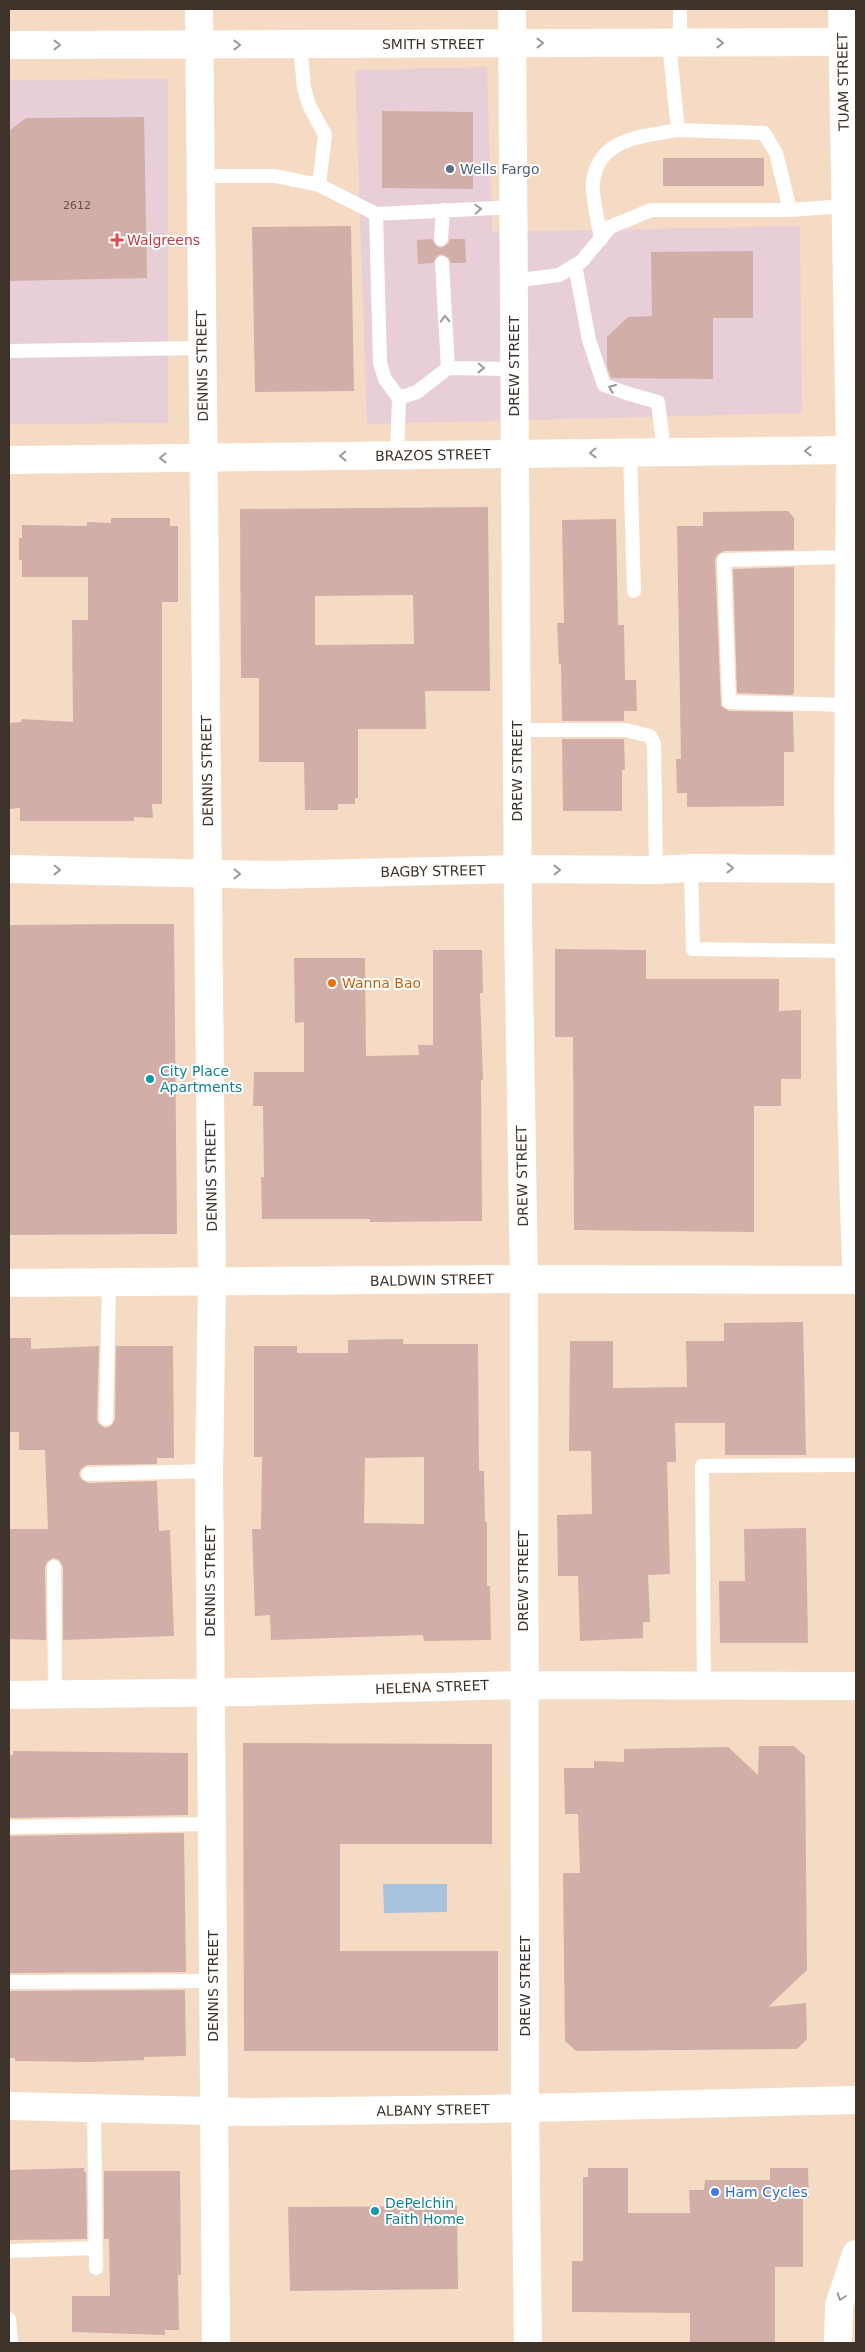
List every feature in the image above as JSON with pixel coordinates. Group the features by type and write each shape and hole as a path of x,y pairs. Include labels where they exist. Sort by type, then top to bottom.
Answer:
{"street":[{"name":"DENNIS STREET","path":"199,9 212,1282 209,1471 216,2343"},
{"name":"DREW STREET","path":"512,9 516,730 524,1279 523,1685 528,2343"},
{"name":"TUAM STREET","path":"842,9 849,42 845,206 851,288 853,450 849,557 848,705 852,868 849,951 856,1264"},
{"name":"SMITH STREET","path":"9,45 849,42"},
{"name":"BRAZOS STREET","path":"9,460 853,450"},
{"name":"BAGBY STREET","path":"9,869 272,875 518,870 852,868"},
{"name":"BALDWIN STREET","path":"9,1283 524,1279 856,1280"},
{"name":"HELENA STREET","path":"9,1695 211,1693 523,1685 856,1686"},
{"name":"ALBANY STREET","path":"9,2106 248,2112 856,2100"},
{"path":"838,2343 839,2305 856,2254"}],"lane":[{"path":"678,130 675,43 680,9"},
{"path":"300,45 304,88 309,105 325,135 319,185"},
{"path":"601,239 592,182 599,162 609,148 634,139 678,130 764,133 776,153 790,210"},
{"path":"201,176 275,176 319,185 376,214 513,207"},
{"path":"513,281 559,275 582,261 610,227 651,210 790,210 845,206"},
{"path":"441,239 443,210"},
{"path":"376,214 380,363 385,379 399,398 397,456"},
{"path":"442,263 448,368"},
{"path":"574,265 589,340 604,384 626,394 658,402 664,452"},
{"path":"9,351 202,348"},
{"path":"399,398 416,392 448,368 514,369"},
{"path":"630,453 634,590"},
{"path":"848,705 729,702 724,560 849,557"},
{"path":"516,730 624,730 650,736 654,744 656,870"},
{"path":"691,868 693,949 849,951"},
{"path":"106,1419 109,1282"},
{"path":"704,1686 702,1466 856,1465"},
{"path":"88,1474 209,1471"},
{"path":"54,1567 55,1695"},
{"path":"9,1827 212,1824"},
{"path":"9,1982 214,1981"},
{"path":"94,2108 96,2268"},
{"path":"9,2251 95,2248"},
{"path":"9,2319 10,2343"}],"shaded area":[{"path":"487,67 492,232 800,226 802,413 367,424 355,70"},
{"path":"168,79 168,423 9,424 9,80"}],"water":[{"path":"383,1884 447,1884 447,1912 384,1913"}],"building":[{"path":"382,111 473,112 473,189 382,188"},
{"name":"Walgreens","path":"144,117 147,278 9,281 9,131 26,118"},
{"path":"663,158 764,158 764,186 663,186"},
{"path":"351,226 354,391 255,392 252,227"},
{"path":"432,239 436,246 441,248 448,244 450,239 465,239 466,263 451,263 449,258 442,254 437,256 433,263 418,264 417,240"},
{"path":"753,251 753,318 713,318 713,379 611,378 607,366 607,337 628,317 652,316 651,252"},
{"path":"488,507 490,691 425,691 426,729 358,729 358,798 355,798 355,804 338,804 338,810 305,810 304,762 259,762 259,678 241,678 240,509","holes":["413,595 414,644 315,645 315,596"]},
{"path":"788,511 794,518 794,550 724,551 717,555 715,560 721,706 729,711 793,712 794,752 784,752 784,806 687,807 687,793 677,793 676,759 681,759 677,526 703,526 703,512"},
{"path":"111,518 170,518 170,526 178,526 178,602 162,602 162,804 152,804 153,818 134,817 134,821 20,821 20,808 9,809 9,723 21,722 22,719 73,722 72,620 88,620 88,577 22,577 22,560 19,560 19,538 22,538 22,525 87,526 87,522 111,523"},
{"path":"616,519 618,625 624,625 625,680 636,680 637,711 624,711 624,721 562,721 561,664 559,664 557,623 564,623 562,520"},
{"path":"794,567 793,695 737,693 733,569"},
{"path":"562,739 624,739 625,770 622,770 622,811 563,811"},
{"path":"174,924 177,1234 9,1235 9,925"},
{"path":"555,949 646,950 646,979 779,979 779,1011 801,1010 801,1079 781,1079 781,1106 754,1106 754,1232 574,1230 573,1037 555,1037"},
{"path":"433,950 482,950 483,993 480,993 483,1080 481,1080 482,1221 370,1222 370,1219 262,1219 261,1177 264,1177 263,1106 253,1106 254,1072 304,1072 304,1022 295,1023 294,958 365,958 366,1056 419,1055 418,1045 433,1045"},
{"path":"803,1322 806,1455 725,1455 725,1423 675,1423 676,1462 667,1462 670,1574 648,1575 650,1622 643,1622 643,1638 580,1641 578,1576 558,1576 557,1515 592,1514 591,1451 569,1451 570,1341 613,1341 613,1388 687,1387 686,1341 724,1341 724,1323"},
{"path":"9,1338 31,1338 31,1349 99,1346 97,1419 99,1424 105,1428 111,1426 115,1419 116,1346 173,1346 174,1458 157,1458 157,1464 87,1465 81,1469 79,1474 81,1479 88,1483 157,1481 159,1531 170,1530 174,1636 63,1640 63,1567 59,1560 53,1558 47,1562 45,1567 46,1640 9,1639 9,1529 48,1529 45,1450 19,1450 19,1432 9,1432"},
{"path":"403,1339 403,1344 478,1344 479,1471 484,1471 485,1522 487,1522 487,1586 490,1586 491,1640 424,1641 423,1635 271,1640 270,1615 255,1616 252,1529 261,1529 262,1457 254,1457 254,1346 297,1346 297,1353 348,1353 348,1340","holes":["424,1457 424,1524 364,1523 365,1458"]},
{"path":"806,1528 808,1643 720,1643 719,1581 745,1581 744,1529"},
{"path":"243,1743 492,1744 492,1844 340,1844 340,1951 498,1951 498,2051 244,2051"},
{"path":"759,1746 794,1746 805,1756 807,1970 768,2007 806,2003 807,2039 797,2049 576,2051 565,2041 563,1873 580,1873 578,1814 565,1814 564,1768 594,1768 594,1761 624,1762 624,1749 728,1747 758,1775"},
{"path":"13,1751 188,1753 188,1815 9,1818 9,1755 13,1755"},
{"path":"184,1833 186,1972 9,1973 9,1836"},
{"path":"185,1990 186,2056 144,2057 144,2060 90,2062 15,2061 15,2058 9,2058 9,1991"},
{"path":"84,2168 84,2172 86,2172 87,2239 9,2240 9,2170"},
{"path":"588,2168 628,2168 628,2213 690,2213 689,2190 704,2190 705,2180 770,2180 770,2168 808,2168 809,2198 803,2198 803,2267 775,2267 775,2343 690,2343 690,2313 572,2312 572,2261 583,2261 583,2177 588,2177"},
{"path":"104,2171 180,2171 181,2275 178,2275 179,2330 165,2330 165,2335 72,2332 72,2296 110,2296 109,2239 104,2239"},
{"path":"457,2206 458,2289 290,2291 288,2207"}],"place":[{"name":"Wells Fargo","path":"450,169"},
{"name":"Walgreens","path":"117,240"},
{"name":"Wanna Bao","path":"332,983"},
{"name":"City Place Apartments","path":"150,1079"},
{"name":"Ham Cycles","path":"715,2192"},
{"name":"DePelchin Faith Home","path":"375,2211"}]}
